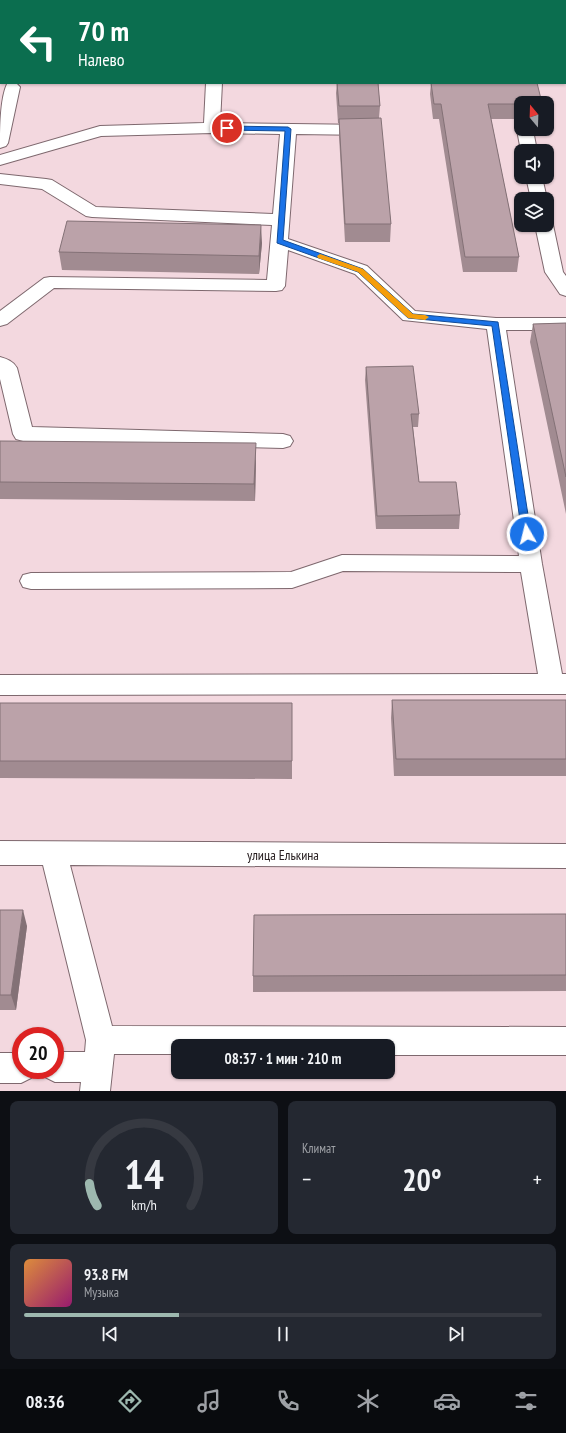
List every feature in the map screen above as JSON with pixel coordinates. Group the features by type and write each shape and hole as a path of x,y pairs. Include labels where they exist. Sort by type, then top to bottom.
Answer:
{"street":[{"path":"212,128 214,84"},
{"path":"0,143 12,87"},
{"path":"0,160 100,131 212,128 378,130"},
{"path":"0,320 50,282 276,286 288,129"},
{"path":"0,179 46,184 92,212 281,220"},
{"path":"545,232 554,272 566,290"},
{"path":"280,242 361,270 410,316 496,324 566,324"},
{"path":"0,685 559,684 531,564 496,324"},
{"path":"0,363 7,368 22,434 283,441"},
{"path":"31,581 292,580 342,562 531,564"},
{"name":"улица Елькина","path":"0,853 566,856"},
{"path":"54,854 98,1066"},
{"path":"64,1067 566,1041"},
{"path":"0,1068 12,1068"}],"building":[{"path":"337,84 378,84 380,106 339,106"},
{"path":"431,84 537,84 540,96 514,96 514,104 488,104 519,257 465,257 441,104 434,104"},
{"path":"381,118 391,224 345,224 339,119"},
{"path":"67,221 261,225 259,256 59,252"},
{"path":"566,323 566,477 533,324"},
{"path":"413,366 419,414 411,414 419,482 456,482 460,515 377,516 366,367"},
{"path":"0,441 256,443 254,484 0,482"},
{"path":"392,700 566,700 566,759 396,759"},
{"path":"0,703 292,703 292,761 0,761"},
{"path":"0,910 23,910 11,995 0,995"},
{"path":"566,914 566,975 253,976 254,915"}],"slow traffic":[{"path":"320,256 361,270 410,316 425,317"}],"route":[{"path":"227,128 288,129 280,242 361,270 410,316 496,324 527,534"}]}
